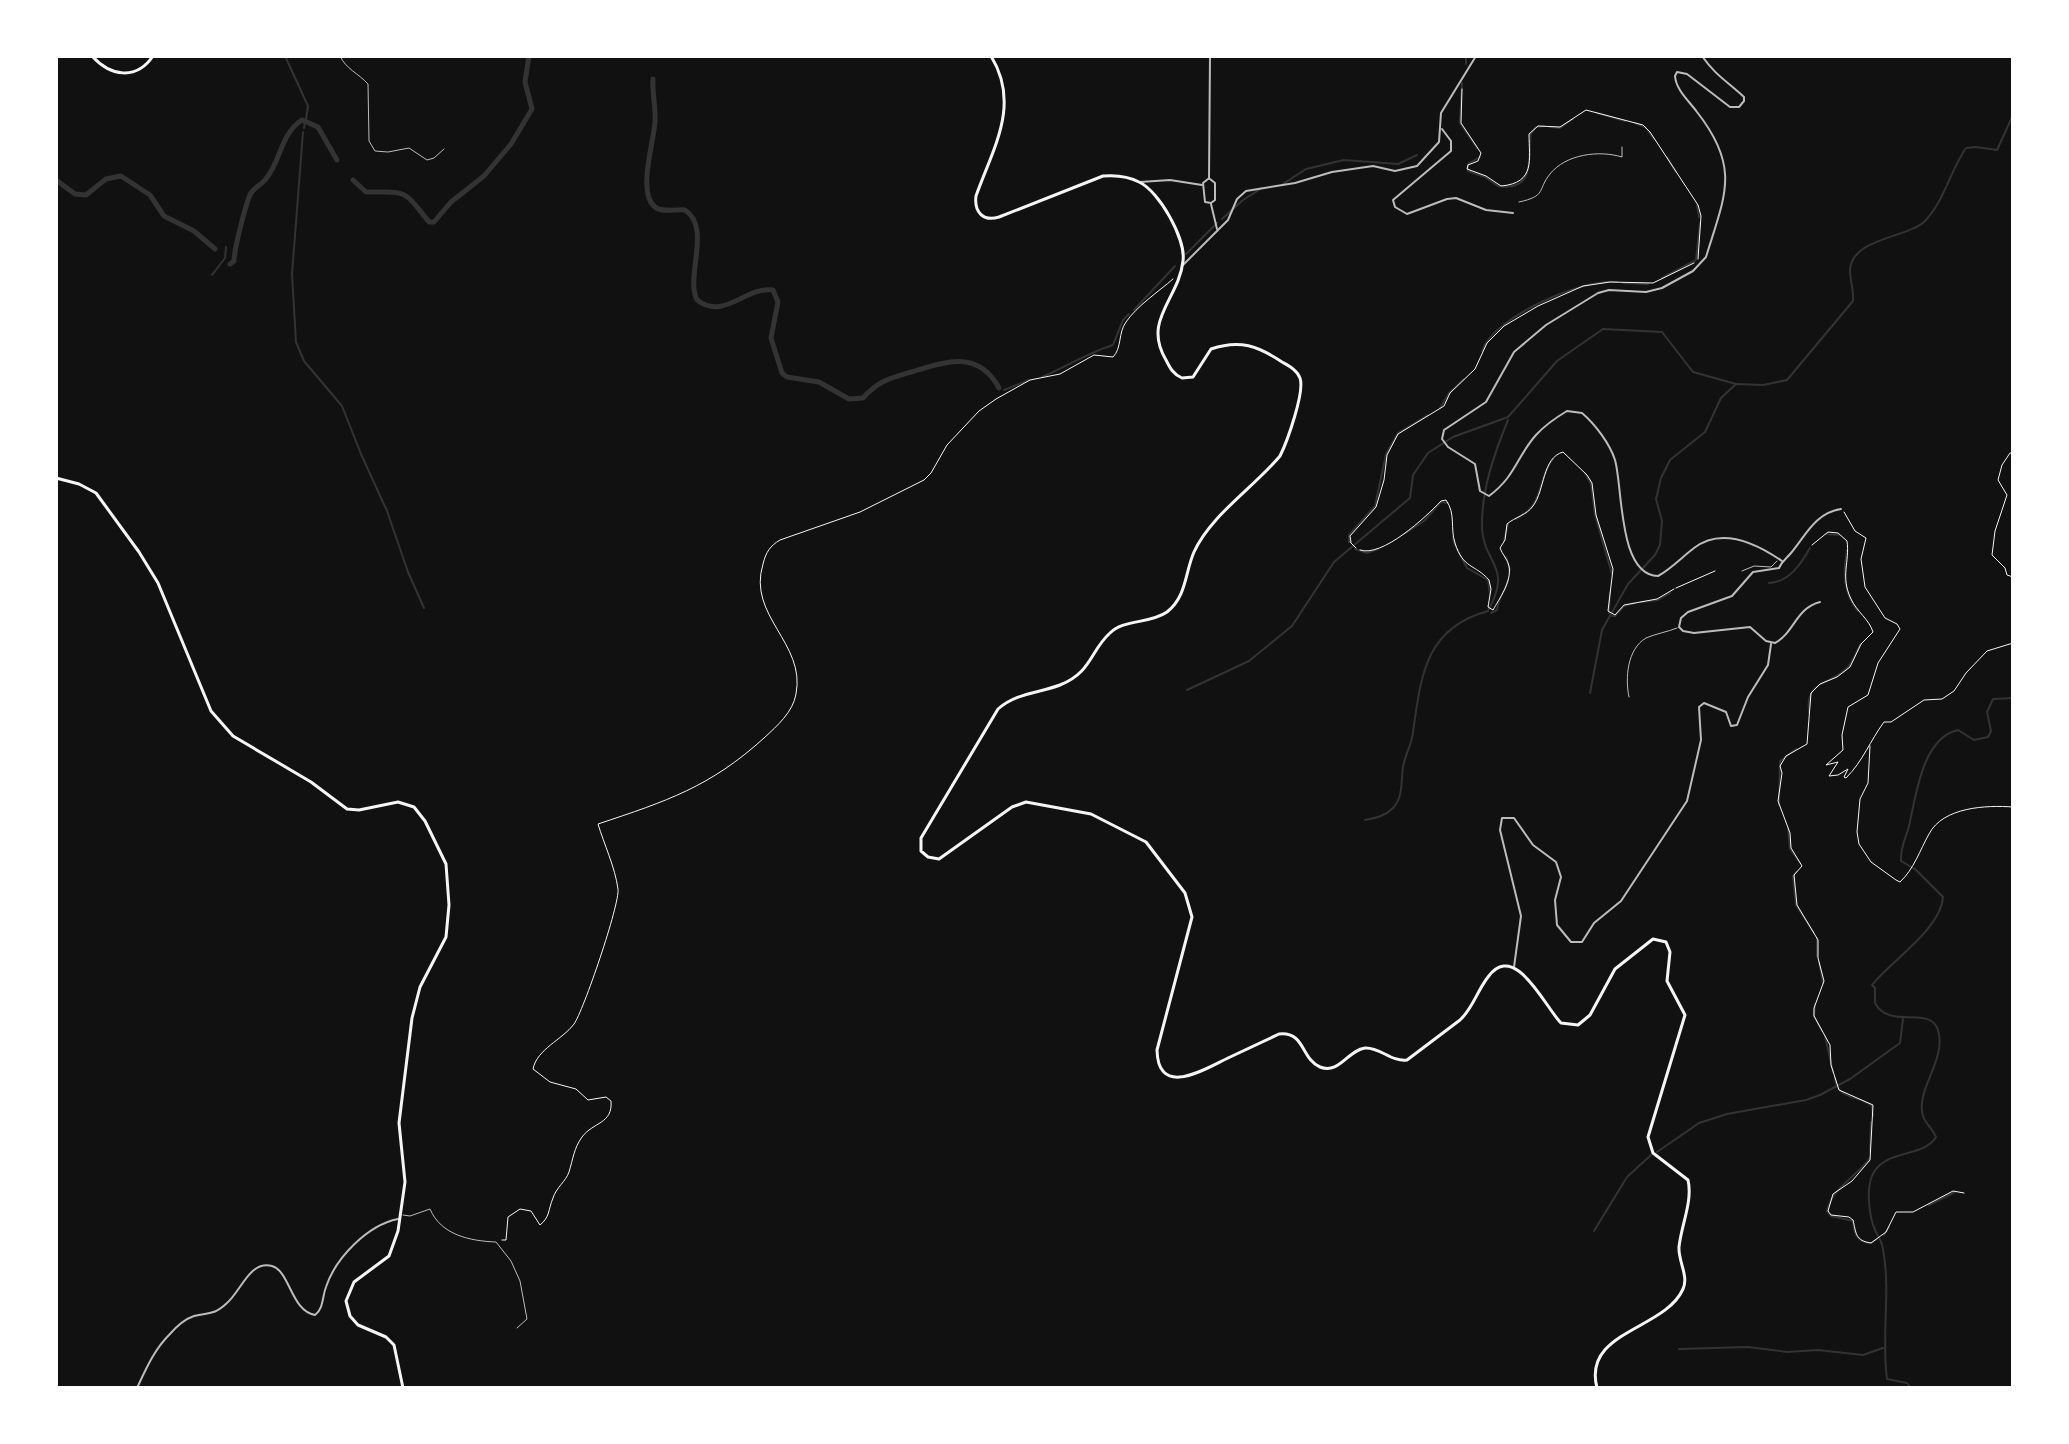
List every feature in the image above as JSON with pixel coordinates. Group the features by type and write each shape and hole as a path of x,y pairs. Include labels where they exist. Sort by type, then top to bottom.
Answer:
{"main road":[{"path":"92,56 108,70 123,74 142,68 153,56"},
{"path":"915,56 921,56"},
{"path":"991,56 1001,76 1006,104 1001,134 976,196 975,205 979,213 988,219 999,217 1103,176 1119,176 1140,182 1153,192 1183,245 1183,265 1156,332 1160,350 1173,372 1182,378 1193,377 1211,349 1239,345 1262,349 1293,369 1301,384 1285,446 1271,467 1203,538 1190,561 1188,578 1172,607 1157,618 1110,633 1088,666 1061,685 1015,697 998,709 921,838 921,851 928,857 939,859 1012,807 1026,802 1091,814 1146,842 1185,893 1191,908 1189,932 1157,1050 1159,1065 1164,1073 1181,1078 1287,1033 1297,1037 1311,1060 1323,1069 1334,1068 1366,1048 1392,1059 1407,1060 1467,1014 1493,971 1514,967 1522,971 1561,1023 1578,1025 1590,1015 1615,969 1653,939 1662,939 1669,947 1669,986 1685,1015 1648,1137 1653,1153 1688,1180 1679,1247 1685,1284 1679,1296 1657,1315 1614,1341 1605,1350 1594,1368 1597,1388"},
{"path":"56,478 92,490 127,535 158,583 211,711 224,729 311,782 347,809 359,810 398,802 414,807 425,821 446,864 448,927 444,944 420,987 412,1018 399,1123 405,1182 394,1247 389,1256 354,1282 346,1301 350,1316 358,1325 386,1337 394,1345 403,1388"}],"street":[{"path":"1210,56 1209,179 1202,185 1202,199 1211,203"},
{"path":"1183,265 1228,220 1237,199 1246,191 1359,168 1373,166 1395,171 1417,166 1439,142 1441,113 1476,56"},
{"path":"1702,56 1717,77 1737,90 1744,101 1739,107 1730,107 1687,74 1677,72 1675,76 1679,89 1714,137 1727,169 1723,197 1701,265 1662,288 1651,291 1609,290 1598,293 1546,325 1514,352 1486,402 1444,430 1442,439 1475,464 1480,491 1491,495 1510,476 1527,447 1544,427 1567,411 1582,413 1613,454 1623,527 1639,569 1644,573 1658,576 1697,546 1723,538 1746,542 1780,560"},
{"path":"1442,128 1451,141 1451,151 1409,188 1396,195 1393,205 1407,214 1456,198 1474,207 1513,213"},
{"path":"1209,179 1215,183 1215,200 1211,203"},
{"path":"1140,182 1170,180 1202,185"},
{"path":"1211,203 1218,231"},
{"path":"1780,560 1791,554 1812,524 1831,511 1841,509"},
{"path":"1771,644 1750,627 1694,633 1679,627 1685,614 1732,596 1757,571 1775,571 1781,566 1780,560"},
{"path":"1771,644 1781,640 1808,606 1820,602"},
{"path":"1514,967 1521,916 1500,830 1502,818 1514,818 1533,845 1556,862 1561,877 1555,900 1557,925 1571,942 1582,942 1594,923 1621,901 1687,801 1701,743 1699,707 1704,703 1726,712 1731,726 1737,725 1748,697 1768,665 1771,644"},
{"path":"137,1388 167,1336 194,1316 207,1316 220,1309 232,1299 253,1270 260,1266 278,1268 301,1308 307,1314 315,1315 320,1311 334,1269 379,1224 400,1217"}],"lane":[{"path":"340,56 345,66 358,73 368,84 369,141 375,151 409,148 427,160 444,149"},
{"path":"1519,202 1530,200 1542,192 1548,175 1565,162 1588,154 1622,157 1622,147"},
{"path":"1742,571 1754,566 1771,567 1780,560"},
{"path":"1629,697 1626,674 1639,645 1650,637 1679,627"},
{"path":"400,1217 430,1209 435,1221 452,1232 473,1241 496,1242 511,1261 520,1281 527,1319 517,1328"}],"path":[{"path":"1356,548 1350,536 1376,507 1387,455 1398,434 1444,406 1450,393 1475,369 1487,343 1504,326 1565,293 1601,283 1653,283 1697,261 1698,257 1701,216 1694,196 1643,125 1582,111 1560,127 1541,125 1531,131 1529,167 1518,182 1501,186 1486,176 1469,172 1467,166 1478,161 1481,153 1461,123 1462,76"},
{"path":"496,1242 506,1240 508,1217 520,1209 531,1211 540,1225 548,1218 553,1195 569,1174 571,1156 583,1136 607,1120 612,1109 611,1101 606,1097 588,1100 576,1089 550,1082 533,1069 534,1060 572,1027 581,1014 607,938 618,890 598,824 657,804 713,779 774,729 793,704 797,675 794,662 767,612 759,590 763,563 771,546 860,512 924,480 947,445 979,411 1021,385 1060,374 1094,355 1113,357 1126,322 1175,277"},
{"path":"1360,550 1371,552 1416,526 1441,501 1446,500 1453,513 1455,543 1468,567 1489,580 1488,607 1493,610 1505,590 1509,574 1508,562 1500,548 1505,540 1507,524 1532,507 1548,465 1562,452 1592,483 1596,515 1613,569 1608,611 1615,615 1624,605 1657,599 1680,584 1715,571"},
{"path":"2013,453 2002,465 1998,480 2007,495 1995,531 1992,555 2005,568 2007,575 2013,577"},
{"path":"1841,509 1855,531 1866,538 1861,559 1865,587 1885,618 1900,629 1878,663 1868,695 1848,707 1842,735 1843,750 1826,765 1838,762 1829,776 1848,769 1846,778 1861,761 1884,722 1891,722 1924,700 1942,699 1954,691 1987,651 2013,643"},
{"path":"1812,545 1828,532 1838,533 1847,541 1844,574 1847,589 1851,601 1873,630 1861,644 1850,667 1820,684 1811,693 1807,744 1786,756 1780,766 1778,801 1790,833 1791,848 1802,866 1794,875 1794,896 1807,924 1817,936 1824,981 1814,1016 1830,1045 1831,1065 1839,1090 1869,1102 1874,1111 1870,1160 1852,1181 1833,1194 1828,1211 1831,1215 1853,1220 1854,1233 1860,1240 1871,1243 1886,1232 1896,1212 1916,1211 1953,1191 1964,1193"},
{"path":"1869,744 1868,783 1860,799 1859,844 1864,855 1888,876 1900,882 1908,874 1932,829 1946,816 1988,805 2013,807"}],"waterway":[{"path":"285,56 308,106 306,119"},
{"path":"353,180 366,192 403,194 429,222 434,222 451,202 484,176 511,144 532,109 525,82 529,56"},
{"path":"1466,56 1466,64"},
{"path":"653,79 655,122 647,190 650,200 658,209 685,210 693,218 697,228 694,278 697,300 716,307 763,290 773,290 778,302 771,338 782,373 787,377 819,382 849,399 863,398 891,378 948,362 971,363 981,368 999,388"},
{"path":"1462,83 1460,123 1477,148"},
{"path":"1597,113 1625,121"},
{"path":"1590,693 1602,630 1628,584 1655,555 1660,545 1662,521 1656,499 1670,460 1705,432 1721,398 1736,384 1763,385 1787,380 1853,301 1850,270 1853,259 1871,244 1908,231 1926,220 1966,148 1997,150 2013,115"},
{"path":"1550,127 1560,128 1573,119"},
{"path":"230,264 234,261 251,193 270,173 295,126 302,120 318,127 337,160"},
{"path":"304,128 305,122"},
{"path":"1635,123 1645,127 1654,139"},
{"path":"1480,157 1468,164 1468,171 1498,186 1519,183 1528,170 1531,133 1536,127 1544,126"},
{"path":"303,132 292,274 296,342 304,361 342,406 424,608"},
{"path":"1283,184 1306,169 1344,160 1398,164 1417,155"},
{"path":"1667,157 1676,172"},
{"path":"56,180 75,194 86,195 106,179 121,176 150,195 164,216 194,231 215,249"},
{"path":"1222,219 1262,188"},
{"path":"1697,205 1699,217"},
{"path":"1186,254 1217,223"},
{"path":"1662,278 1696,260 1700,223"},
{"path":"212,275 225,258 226,247"},
{"path":"1134,310 1175,266"},
{"path":"1482,351 1503,325 1541,302 1583,286 1617,282"},
{"path":"1623,283 1648,284"},
{"path":"1042,377 1113,345 1123,320 1129,314"},
{"path":"1187,690 1249,661 1292,626 1334,562 1410,498 1413,475 1428,453 1453,437 1508,417 1557,361 1603,329 1662,332 1693,372 1736,384"},
{"path":"1440,408 1449,393 1464,379"},
{"path":"1004,390 1029,380"},
{"path":"1349,542 1349,535 1375,506 1386,454 1398,433 1428,415"},
{"path":"1365,820 1387,813 1398,799 1419,692 1430,657 1451,629 1488,611 1495,596 1498,575 1484,541 1482,515 1489,473 1508,420"},
{"path":"1516,519 1532,506 1553,459"},
{"path":"1585,473 1591,484 1595,515 1612,574"},
{"path":"1404,534 1424,521 1441,502 1448,503"},
{"path":"1504,541 1508,524"},
{"path":"1826,534 1839,535"},
{"path":"1453,537 1467,568 1488,580 1490,594"},
{"path":"1769,583 1788,576 1810,548"},
{"path":"1355,549 1367,553 1378,549"},
{"path":"1847,550 1845,582 1849,597 1858,611"},
{"path":"1506,557 1510,570"},
{"path":"1491,613 1497,610 1508,580"},
{"path":"1609,613 1610,592"},
{"path":"1641,602 1658,600 1670,593"},
{"path":"1612,616 1624,606 1635,603"},
{"path":"1809,713 1809,702 1815,688 1848,667 1861,644"},
{"path":"1911,1388 1907,1383 1887,1379 1885,1265 1882,1244 1871,1219 1869,1193 1871,1178 1880,1165 1896,1156 1923,1148 1936,1137 1924,1119 1922,1106 1940,1041 1934,1023 1927,1019 1899,1017 1881,1011 1875,1003 1875,988 1872,985 1925,933 1934,921 1943,897 1915,869 1901,861 1918,785 1929,756 1946,735 1958,730 1974,740 1988,737 1991,731 1987,712 1993,699 2013,698"},
{"path":"1779,805 1780,761 1796,749"},
{"path":"1788,829 1790,849 1800,863"},
{"path":"1797,871 1793,876 1796,905 1814,933"},
{"path":"1817,938 1817,956"},
{"path":"1819,962 1823,983"},
{"path":"1815,1004 1814,1016 1822,1031"},
{"path":"1657,1152 1699,1123 1727,1114 1806,1100 1850,1079 1900,1043 1903,1019"},
{"path":"1825,1036 1833,1072"},
{"path":"1835,1078 1844,1094 1872,1106 1873,1116"},
{"path":"1870,1152 1871,1122"},
{"path":"1594,1231 1627,1177 1651,1155"},
{"path":"1870,1158 1839,1189 1827,1211 1831,1216 1853,1221 1855,1233 1862,1241 1871,1243 1877,1239"},
{"path":"1929,1205 1955,1192"},
{"path":"1884,1235 1889,1227"},
{"path":"1679,1349 1748,1347 1863,1355 1883,1348"}]}
